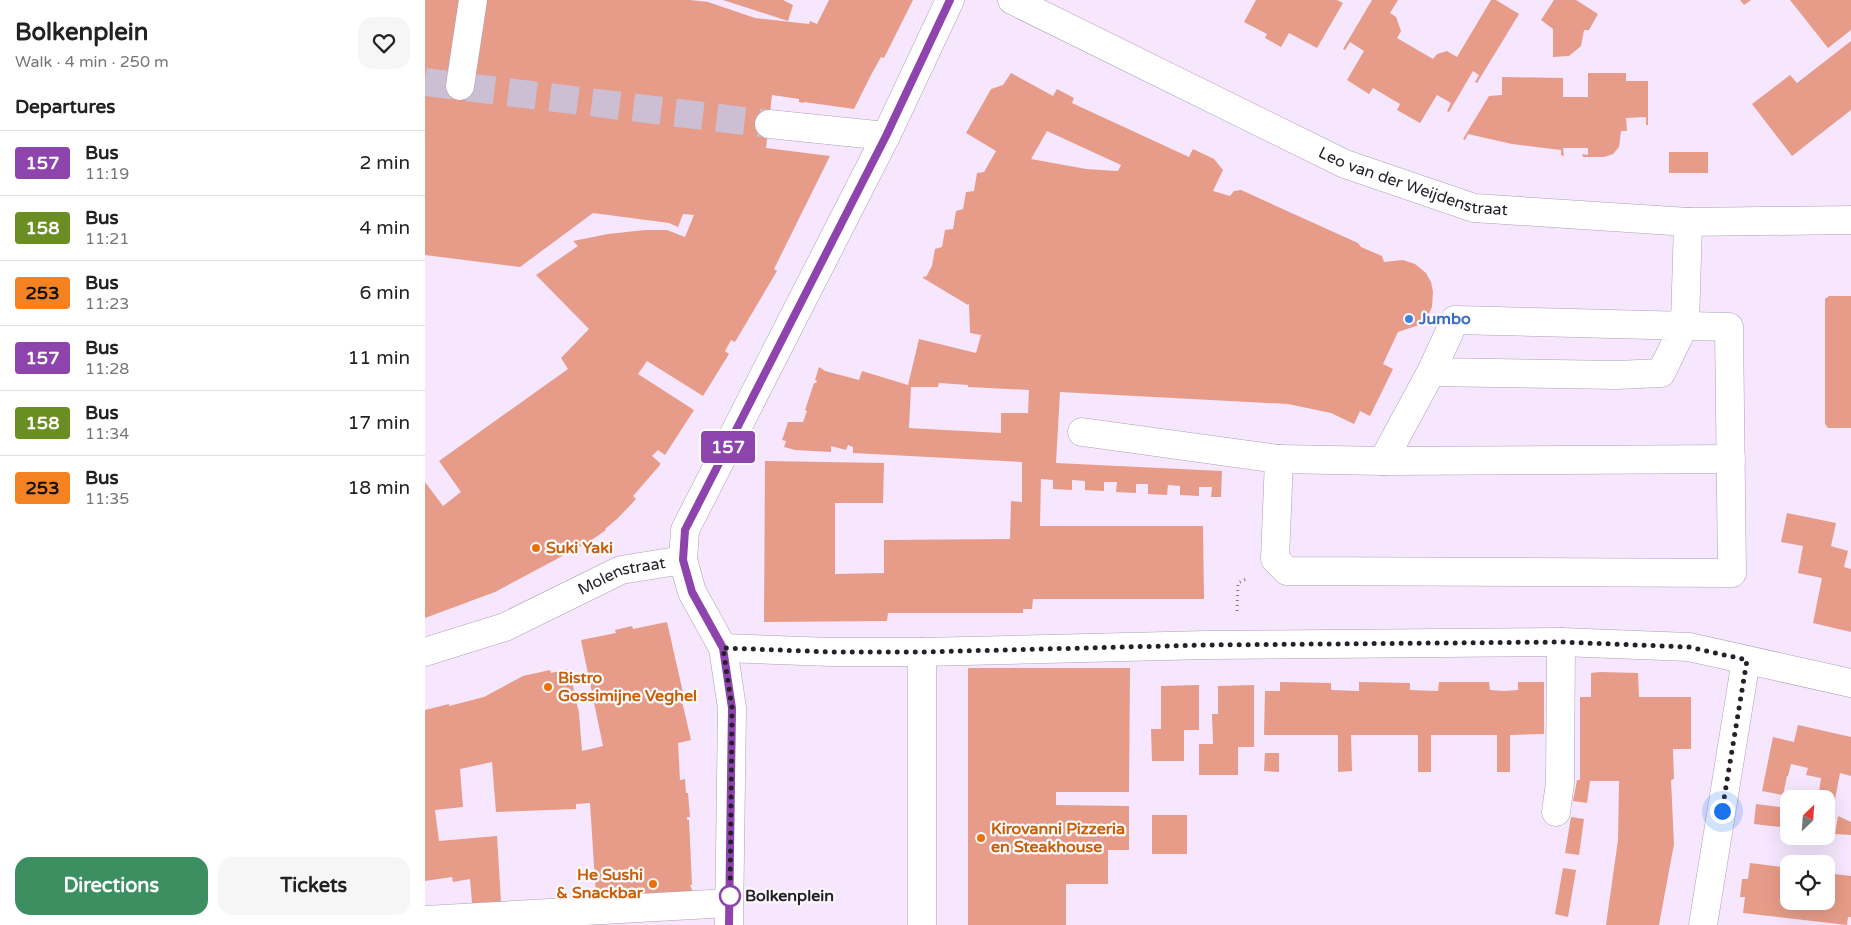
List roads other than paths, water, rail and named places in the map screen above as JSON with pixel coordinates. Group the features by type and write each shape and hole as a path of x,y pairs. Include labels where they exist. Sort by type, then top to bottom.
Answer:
{"street":[{"path":"460,86 473,0"},
{"name":"Molenstraat","path":"425,652 505,627 621,570 683,560 685,530 886,136 949,0"},
{"name":"Leo van der Weijdenstraat","path":"1012,0 1345,164 1474,208 1688,222 1851,220"},
{"path":"769,124 886,136"},
{"path":"1431,372 1617,375 1661,373 1685,324 1688,222"},
{"path":"1279,459 1275,559 1287,571 1731,573 1729,327 1685,324 1455,320 1431,372 1383,461"},
{"path":"1082,432 1279,459 1383,461 1731,459"},
{"path":"425,920 729,914 732,708 723,648 692,592 683,560"},
{"path":"723,648 831,652 922,652 1235,644 1561,642 1689,647 1851,682"},
{"path":"1556,812 1560,783 1561,642"},
{"path":"922,652 922,925"},
{"path":"1703,925 1747,660"}],"tunnel":[{"path":"425,82 769,124"}],"place":[{"name":"Jumbo","path":"1409,319"},
{"name":"Suki Yaki","path":"536,548"},
{"name":"Bistro Gossimijne Veghel","path":"548,687"},
{"name":"Kirovanni Pizzeria en Steakhouse","path":"981,838"},
{"name":"He Sushi & Snackbar","path":"653,884"},
{"name":"Bolkenplein","path":"730,896"}]}
